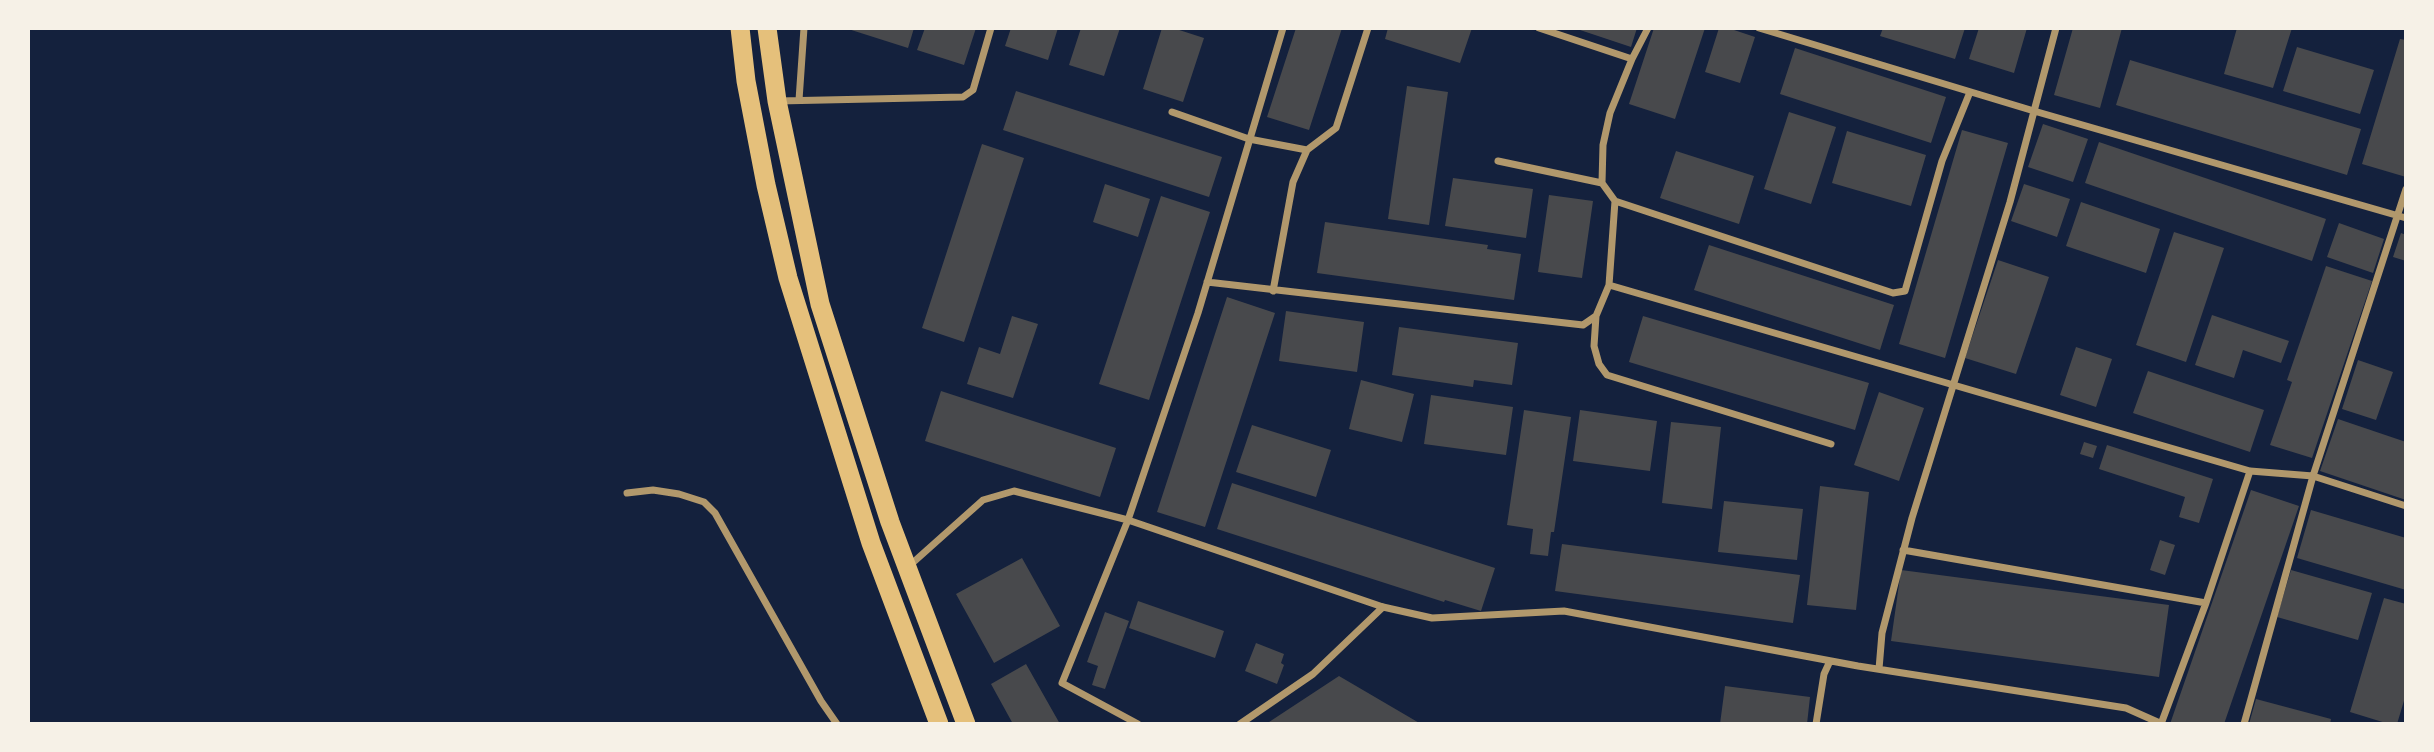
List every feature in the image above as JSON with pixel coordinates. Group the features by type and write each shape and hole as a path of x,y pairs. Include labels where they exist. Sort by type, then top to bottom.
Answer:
{"highway":[{"path":"740,28 766,185 788,278 871,543 939,724"},
{"path":"767,28 777,101 820,304 906,568 966,724"}],"street":[{"path":"799,100 804,28"},
{"path":"777,101 963,97 973,90 991,28"},
{"path":"1138,724 1062,683 1128,520 1207,282 1283,28"},
{"path":"1273,292 1293,182 1307,150 1336,128 1368,28"},
{"path":"1539,28 1632,59"},
{"path":"1648,28 1610,113 1603,145 1602,184 1615,201 1893,293 1905,291 1942,161 1970,92"},
{"path":"1759,28 2402,217"},
{"path":"1879,669 1882,633 1903,551 2010,202 2056,28"},
{"path":"1172,112 1249,139 1307,150"},
{"path":"1497,162 1602,184"},
{"path":"2244,724 2312,476 2402,217 2406,189"},
{"path":"1615,201 1609,285 1596,316 1594,346 1599,364 1607,375 1831,444"},
{"path":"1207,282 1273,292 1583,325 1596,316"},
{"path":"1609,285 2250,471 2312,476 2406,506"},
{"path":"906,568 983,500 1014,491 1128,520 1383,607 1432,618 1564,611 1830,661 2126,708 2161,724 2206,603 2250,471"},
{"path":"627,493 653,490 679,494 704,502 715,513 821,701 837,724"},
{"path":"1903,551 2206,603"},
{"path":"1240,724 1313,674 1383,607"},
{"path":"1816,724 1824,674 1830,661"}],"building":[{"path":"845,28 914,28 908,48"},
{"path":"925,28 976,28 964,65 917,50"},
{"path":"1011,28 1058,28 1048,60 1005,46"},
{"path":"1081,28 1120,28 1104,76 1069,65"},
{"path":"1162,28 1173,28 1204,38 1183,102 1143,89"},
{"path":"1296,28 1342,28 1309,130 1267,117"},
{"path":"1388,28 1472,28 1460,63 1385,39"},
{"path":"1574,28 1637,28 1631,47"},
{"path":"1654,28 1705,28 1675,119 1629,104"},
{"path":"1719,28 1728,28 1755,37 1740,83 1705,72"},
{"path":"1883,28 1965,28 1955,59 1880,36"},
{"path":"1979,28 2027,28 2014,73 1969,59"},
{"path":"2073,28 2122,28 2100,108 2054,95"},
{"path":"2237,28 2292,28 2273,88 2224,74"},
{"path":"2400,39 2406,40 2406,177 2362,164"},
{"path":"2297,47 2374,70 2360,114 2283,91"},
{"path":"1795,48 1946,97 1931,143 1780,94"},
{"path":"2130,60 2361,129 2347,175 2116,105"},
{"path":"1407,86 1448,92 1429,225 1388,219"},
{"path":"1016,91 1222,157 1209,197 1003,130"},
{"path":"1789,112 1836,127 1811,204 1764,189"},
{"path":"2043,124 2088,139 2073,182 2028,167"},
{"path":"1962,130 2008,143 1945,358 1899,344"},
{"path":"1847,131 1926,155 1911,206 1832,183"},
{"path":"2099,142 2326,219 2312,261 2085,183"},
{"path":"982,144 1024,158 964,342 922,328"},
{"path":"1676,151 1754,176 1739,224 1660,198"},
{"path":"1453,178 1533,189 1526,238 1445,226"},
{"path":"1105,184 1150,199 1138,237 1093,222"},
{"path":"2024,184 2070,199 2057,237 2011,221"},
{"path":"1549,195 1593,201 1582,278 1538,272"},
{"path":"1161,196 1210,212 1149,400 1099,384"},
{"path":"2081,202 2160,229 2146,273 2066,246"},
{"path":"1325,222 1488,245 1487,249 1521,254 1514,300 1317,273"},
{"path":"2339,223 2384,239 2373,273 2327,257"},
{"path":"2174,232 2224,248 2186,362 2136,345"},
{"path":"2401,233 2406,235 2406,261 2393,257"},
{"path":"1709,245 1894,305 1880,350 1694,290"},
{"path":"1998,260 2049,277 2016,374 1965,358"},
{"path":"2326,266 2372,281 2312,458 2270,445 2292,382 2287,380"},
{"path":"1227,297 1275,313 1205,527 1157,512"},
{"path":"1286,311 1364,322 1357,372 1279,361"},
{"path":"2212,315 2289,341 2281,363 2243,350 2234,378 2195,365"},
{"path":"1012,316 1038,324 1013,398 967,384 979,347 1000,354"},
{"path":"1643,316 1869,383 1855,430 1629,362"},
{"path":"1399,327 1518,343 1512,385 1474,380 1473,387 1392,375"},
{"path":"2076,347 2112,359 2096,407 2060,395"},
{"path":"2358,360 2393,372 2376,420 2342,409"},
{"path":"2148,371 2264,410 2250,452 2133,413"},
{"path":"1361,380 1414,394 1402,442 1349,429"},
{"path":"941,391 1116,448 1100,497 925,441"},
{"path":"1879,392 1924,408 1899,481 1854,465"},
{"path":"1431,395 1513,407 1506,455 1424,444"},
{"path":"1524,410 1571,417 1548,556 1530,554 1533,529 1507,525"},
{"path":"1580,410 1657,421 1650,471 1573,461"},
{"path":"2338,419 2406,442 2406,500 2320,471"},
{"path":"1671,422 1721,427 1712,509 1662,503"},
{"path":"1252,425 1331,450 1316,497 1236,472"},
{"path":"2084,442 2097,446 2093,458 2080,454"},
{"path":"2107,445 2213,479 2199,523 2179,517 2185,497 2099,469"},
{"path":"1232,483 1495,568 1481,611 1445,600 1444,602 1217,529"},
{"path":"1820,486 1869,492 1856,610 1807,605"},
{"path":"2251,490 2299,506 2224,724 2170,724"},
{"path":"1724,501 1803,509 1797,560 1718,552"},
{"path":"2311,510 2406,538 2406,590 2297,558"},
{"path":"2160,540 2175,545 2165,575 2150,570"},
{"path":"1562,544 1800,575 1793,623 1555,591"},
{"path":"1022,558 1060,626 994,663 956,594"},
{"path":"1901,570 2169,605 2159,677 1891,641"},
{"path":"2291,570 2372,593 2358,640 2277,617"},
{"path":"2384,598 2406,604 2406,694 2397,724 2350,712"},
{"path":"1138,601 1224,631 1215,658 1129,628"},
{"path":"1105,612 1129,621 1105,689 1092,685 1098,666 1087,662"},
{"path":"1256,643 1284,654 1281,663 1284,665 1277,684 1245,671"},
{"path":"1026,664 1060,724 1013,724 991,684"},
{"path":"1339,676 1421,724 1266,724"},
{"path":"1725,686 1810,697 1807,724 1720,724"},
{"path":"2256,699 2331,719 2330,724 2249,724"}]}
